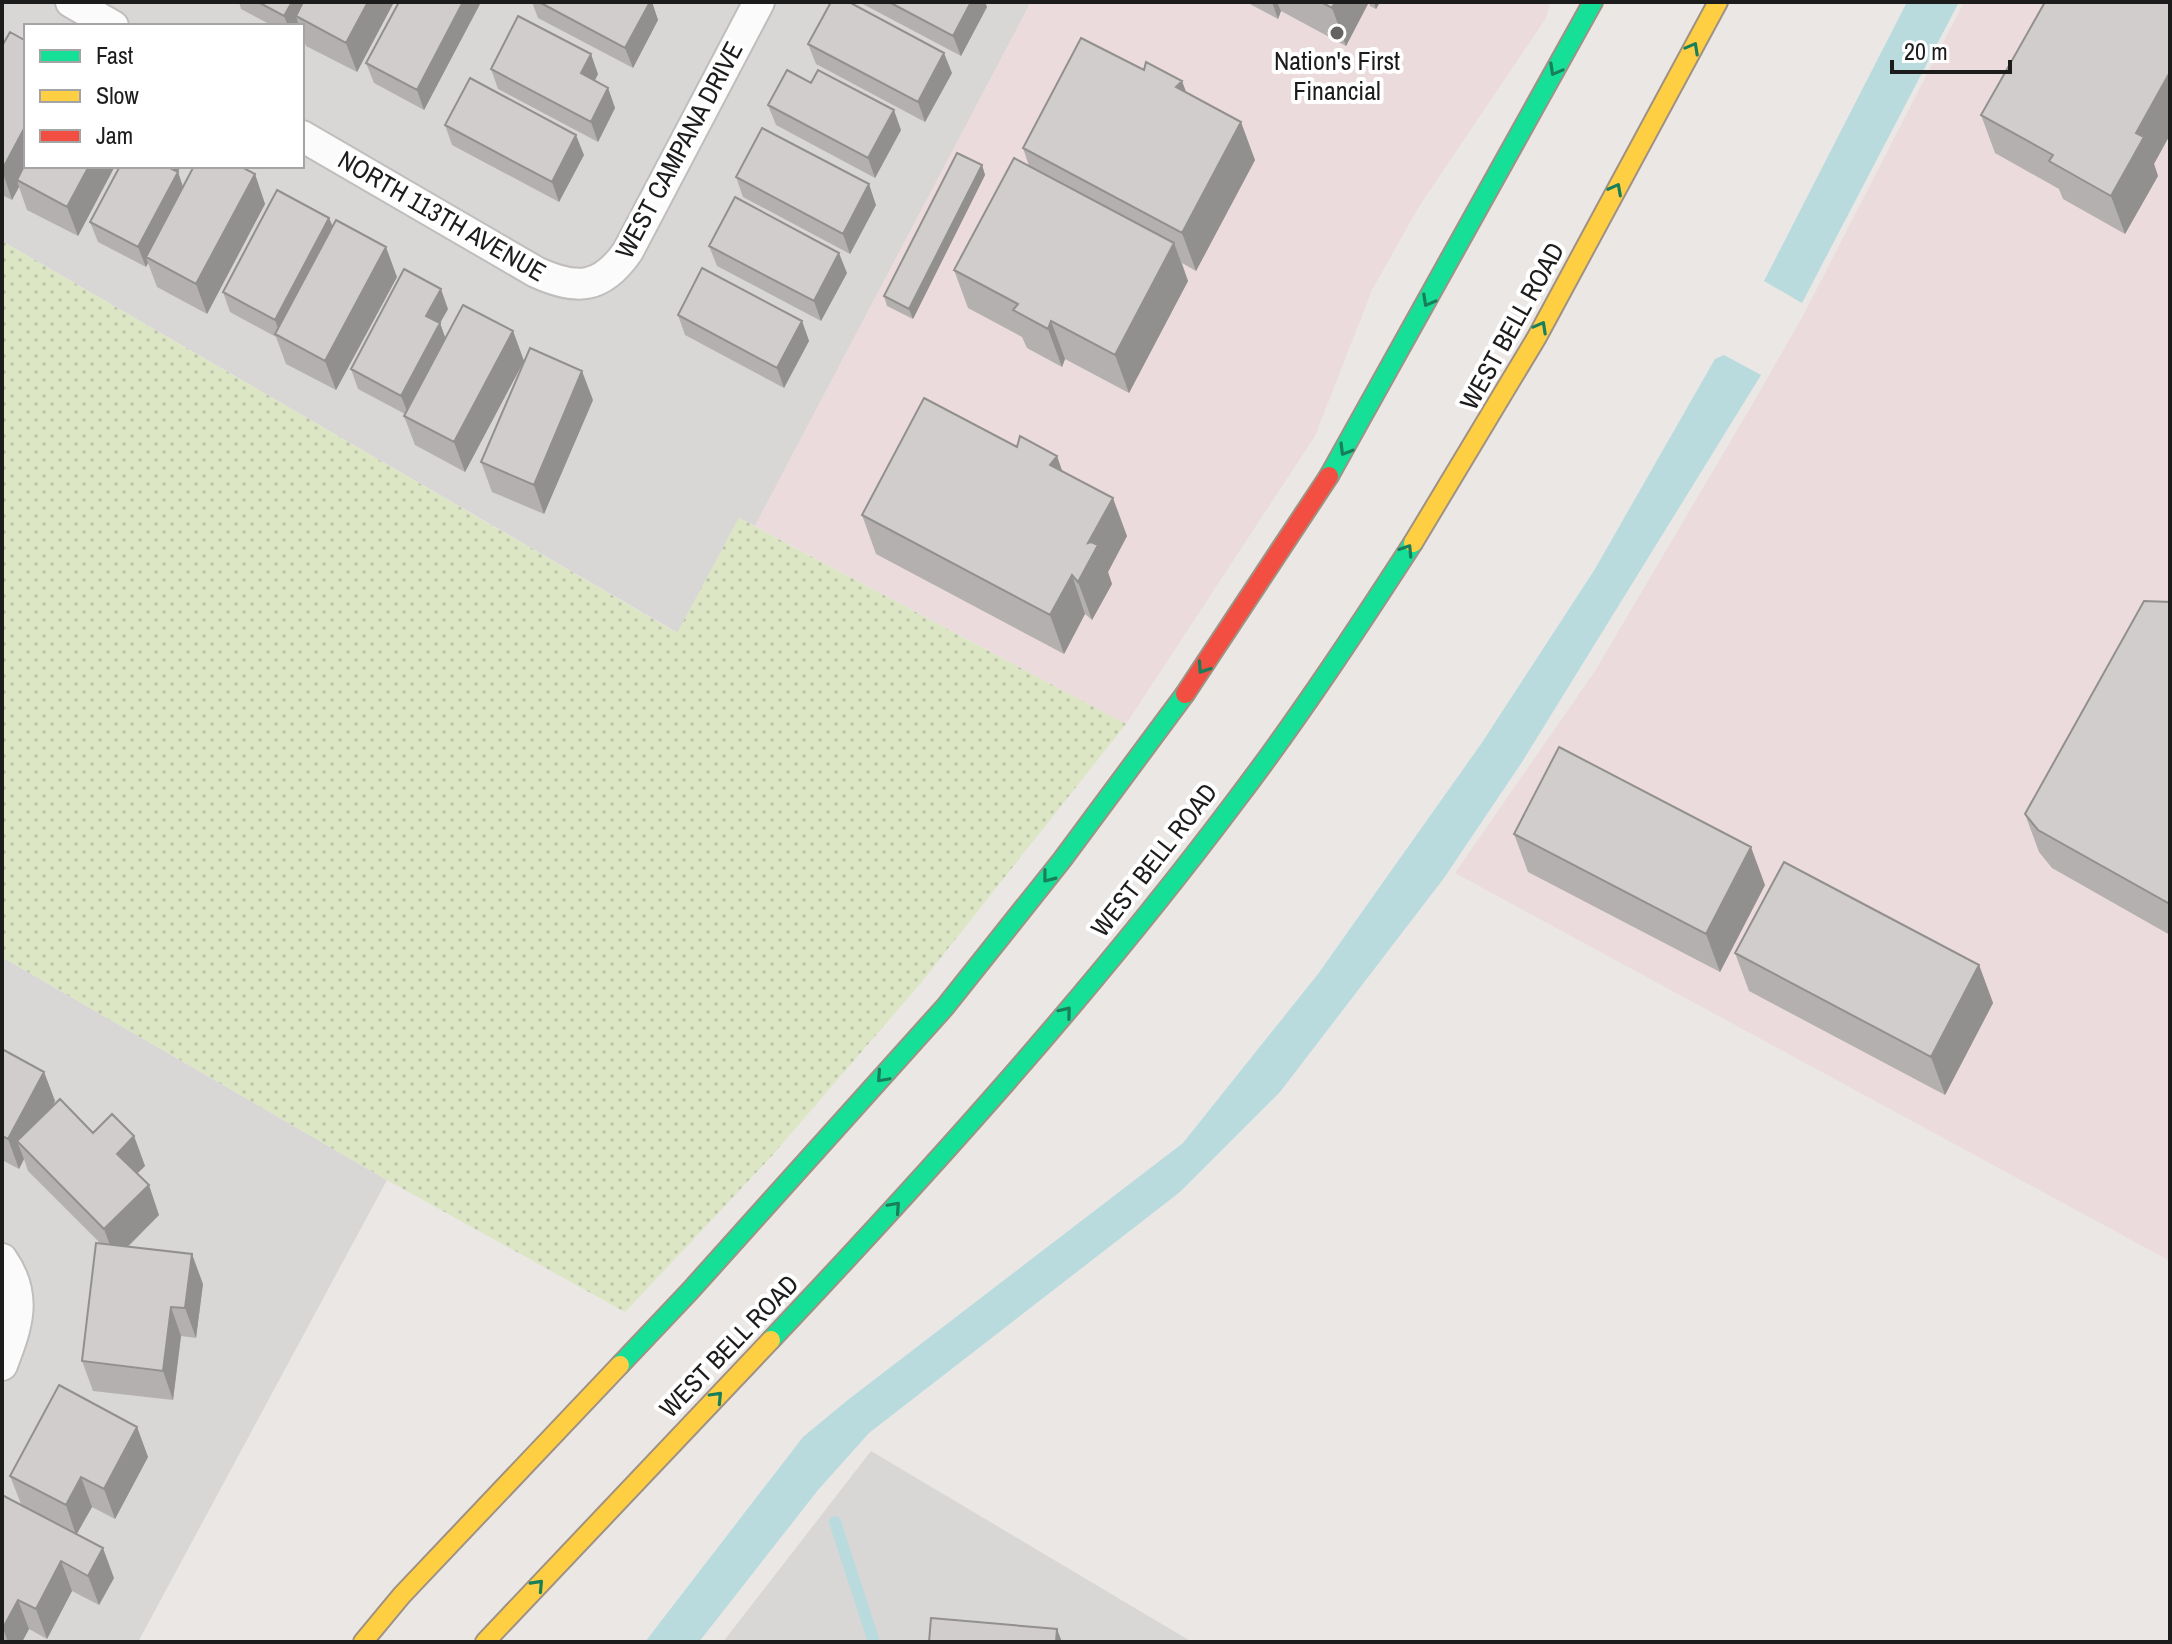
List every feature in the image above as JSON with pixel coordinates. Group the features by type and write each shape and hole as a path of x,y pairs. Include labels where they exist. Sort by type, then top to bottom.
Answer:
{"main road":[{"path":"363,1642 402,1595 690,1291 945,1007 1062,860 1193,683 1307,512 1368,410 1593,2"},
{"name":"WEST BELL ROAD","path":"485,1642 862,1244 1026,1061 1249,783 1365,615 1473,448 1718,2"}],"street":[{"path":"71,2 110,24"},
{"name":"WEST CAMPANA DRIVE","path":"586,284 603,278 628,251 759,2"},
{"name":"NORTH 113TH AVENUE","path":"304,137 536,272 571,284 586,284"},
{"path":"2,1259 17,1288 18,1324 2,1365"}],"shaded area":[{"path":"2,2 1031,2 755,526 739,518 678,633 2,241"},
{"path":"1031,2 1550,2 1546,18 1418,208 1372,290 1315,436 1126,724 755,526"},
{"path":"1964,2 2170,2 2170,1261 1455,873 1595,671 1749,410 1804,314"},
{"path":"2,957 387,1180 138,1642 2,1642"},
{"path":"871,1451 1192,1642 723,1642"}],"green space":[{"path":"2,241 677,633 739,518 1126,724 920,984 769,1159 625,1312 387,1180 2,957"}],"water":[{"path":"1907,2 1959,2 1802,303 1764,281"},
{"path":"1724,355 1761,375 1522,762 1444,878 1280,1092 1180,1192 869,1433 818,1490 699,1642 645,1642 803,1437 1183,1143 1318,974 1481,744 1595,569 1715,359"}],"building":[{"path":"258,2 292,2 284,16"},
{"path":"303,2 368,2 346,43 296,16"},
{"path":"399,2 463,2 417,90 366,63"},
{"path":"539,2 650,2 625,48"},
{"path":"831,2 849,2 944,53 918,102 808,44"},
{"path":"889,2 971,2 953,36"},
{"path":"1321,2 1335,2 1332,8"},
{"path":"2045,2 2170,2 2170,72 2136,133 2144,137 2111,196 2049,161 2053,155 1981,115"},
{"path":"518,16 591,54 581,73 608,88 591,122 491,69"},
{"path":"10,32 24,40 24,129 2,170 2,46"},
{"path":"1081,38 1144,70 1146,62 1182,81 1176,87 1241,122 1182,233 1023,148"},
{"path":"787,70 811,83 818,70 894,110 868,158 768,105"},
{"path":"470,78 576,135 552,182 445,125"},
{"path":"762,128 869,184 843,234 736,177"},
{"path":"957,153 982,165 909,309 884,296"},
{"path":"1014,158 1174,243 1115,355 1051,321 1048,329 1013,310 1018,304 954,270"},
{"path":"24,166 88,168 67,207 17,180"},
{"path":"119,168 170,168 178,172 138,247 90,222"},
{"path":"193,168 244,168 255,174 196,284 146,257"},
{"path":"277,190 329,218 275,320 223,292"},
{"path":"735,197 839,253 814,301 709,246"},
{"path":"336,220 386,247 325,361 275,334"},
{"path":"702,268 802,321 777,368 678,315"},
{"path":"404,269 441,289 426,316 440,323 401,396 351,369"},
{"path":"463,305 513,331 454,442 404,416"},
{"path":"530,348 582,371 534,485 481,462"},
{"path":"924,398 1017,447 1020,436 1057,456 1050,465 1113,498 1088,543 1098,545 1078,582 1072,575 1050,615 862,515"},
{"path":"2144,601 2170,602 2170,904 2038,830 2025,814"},
{"path":"1559,747 1751,847 1706,934 1514,834"},
{"path":"1784,862 1979,965 1931,1057 1735,953"},
{"path":"2,1049 44,1072 8,1139 2,1136"},
{"path":"60,1099 93,1133 112,1114 134,1136 117,1154 149,1185 104,1229 17,1141"},
{"path":"96,1243 192,1254 185,1308 171,1307 163,1371 82,1361"},
{"path":"59,1385 137,1427 104,1489 81,1477 66,1505 10,1476"},
{"path":"2,1495 103,1548 88,1576 61,1561 36,1609 18,1600 3,1628"},
{"path":"931,1618 1057,1629 1056,1642 929,1642"}],"waterway":[{"path":"835,1522 874,1642"}],"traffic: fast":[{"path":"1329,476 1593,2"},
{"path":"771,1340 1010,1078 1125,942 1281,739 1413,543"},
{"path":"620,1365 945,1007 1062,860 1185,694"}],"traffic: slow":[{"path":"1413,543 1537,337 1718,2"},
{"path":"485,1642 771,1340"},
{"path":"363,1642 402,1595 620,1365"}],"traffic: jam":[{"path":"1185,694 1329,476"}],"place":[{"name":"Nation's First Financial","path":"1337,33"}]}
